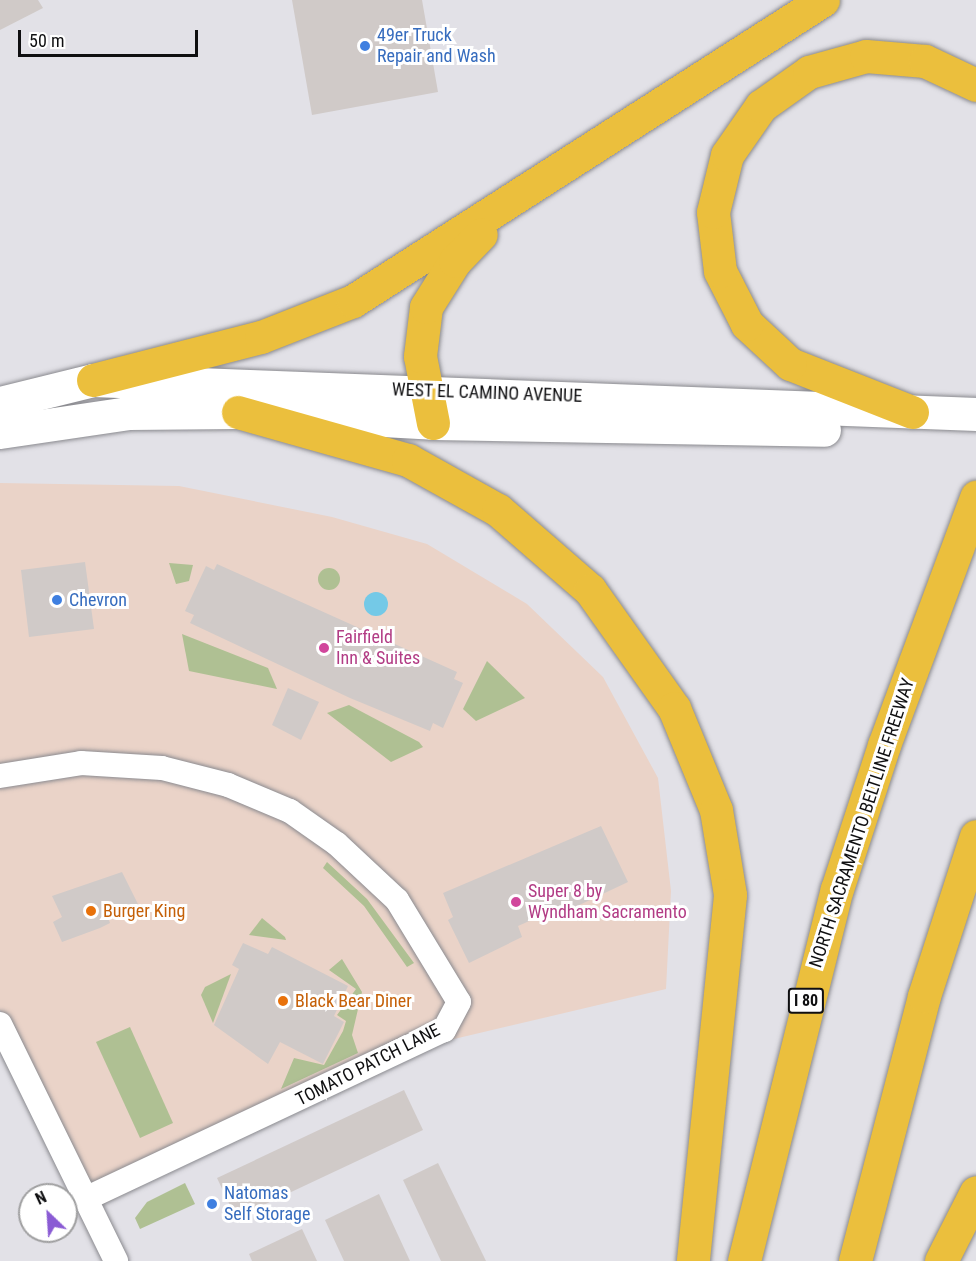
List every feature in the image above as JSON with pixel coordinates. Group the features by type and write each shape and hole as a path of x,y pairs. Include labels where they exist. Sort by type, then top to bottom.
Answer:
{"highway":[{"path":"93,380 261,337 353,301 603,144 823,0"},
{"path":"911,422 790,364 747,324 720,271 713,212 727,155 761,106 809,72 866,56 925,61 976,85"},
{"path":"433,423 420,356 426,307 455,261 476,237 603,144"},
{"path":"238,412 408,460 498,510 590,590 674,708 716,810 730,895 693,1261"},
{"name":"NORTH SACRAMENTO BELTLINE FREEWAY","path":"744,1261 837,889 975,498"},
{"path":"855,1261 924,996 976,836"},
{"path":"941,1261 976,1192"}],"main road":[{"name":"WEST EL CAMINO AVENUE","path":"0,403 93,380 427,390 911,422 976,434"},
{"name":"WEST EL CAMINO AVENUE","path":"0,432 128,413 238,412 433,423 911,422 976,414"}],"street":[{"name":"TOMATO PATCH LANE","path":"0,776 81,763 162,768 228,785 290,811 337,844 397,900 459,1002 444,1030 86,1199"},
{"path":"0,1024 116,1261"}],"shaded area":[{"path":"0,483 179,486 332,517 427,544 527,604 603,677 658,778 671,891 666,989 433,1044 97,1207 0,1010"}],"green space":[{"path":"169,563 193,565 189,581 176,584"},
{"path":"325,568 333,568 340,575 340,583 333,590 325,590 318,583 318,575"},
{"path":"182,634 268,668 277,689 189,671"},
{"path":"487,661 525,698 476,721 463,709"},
{"path":"349,705 419,742 423,747 391,762 327,713"},
{"path":"327,862 367,899 414,963 407,967 364,906 323,868"},
{"path":"262,918 285,937 286,940 249,935"},
{"path":"342,959 362,992 352,1035 358,1053 281,1089 294,1058 324,1065 343,1031 346,1021 337,1015 356,989 329,970"},
{"path":"231,974 213,1023 201,995 205,987"},
{"path":"130,1027 173,1123 140,1138 96,1042"},
{"path":"185,1183 195,1204 140,1229 135,1218 147,1202"}],"water":[{"path":"376,592 381,593 387,599 387,609 381,615 376,616 371,615 365,609 364,604 365,599 371,593"}],"building":[{"path":"0,0 38,0 43,8 0,30"},
{"name":"49er Truck Repair and Wash","path":"292,0 422,0 438,92 312,115"},
{"name":"Chevron","path":"85,562 94,629 29,637 21,570"},
{"name":"Fairfield Inn & Suites","path":"217,564 457,672 454,679 463,683 443,728 433,723 430,731 350,698 190,623 194,615 185,611 206,566 214,570"},
{"path":"288,688 319,702 301,740 272,725"},
{"name":"Super 8 by Wyndham Sacramento","path":"601,826 628,882 556,916 552,911 518,926 522,937 469,963 448,920 453,917 443,893"},
{"name":"Burger King","path":"122,872 138,904 108,918 110,923 100,928 62,942 53,922 62,917 52,896"},
{"name":"Black Bear Diner","path":"243,943 268,954 272,947 348,986 334,1016 344,1022 323,1064 280,1042 268,1064 214,1025 239,969 232,965"},
{"path":"404,1090 423,1130 236,1218 217,1178"},
{"path":"438,1163 486,1261 441,1261 403,1180"},
{"path":"379,1194 410,1261 344,1261 325,1220"},
{"path":"302,1229 317,1261 252,1261 249,1254"}],"place":[{"name":"49er Truck Repair and Wash","path":"365,46"},
{"name":"Chevron","path":"57,600"},
{"name":"Fairfield Inn & Suites","path":"324,648"},
{"name":"Super 8 by Wyndham Sacramento","path":"516,902"},
{"name":"Burger King","path":"91,911"},
{"name":"Black Bear Diner","path":"283,1001"},
{"name":"Natomas Self Storage","path":"212,1204"}]}
